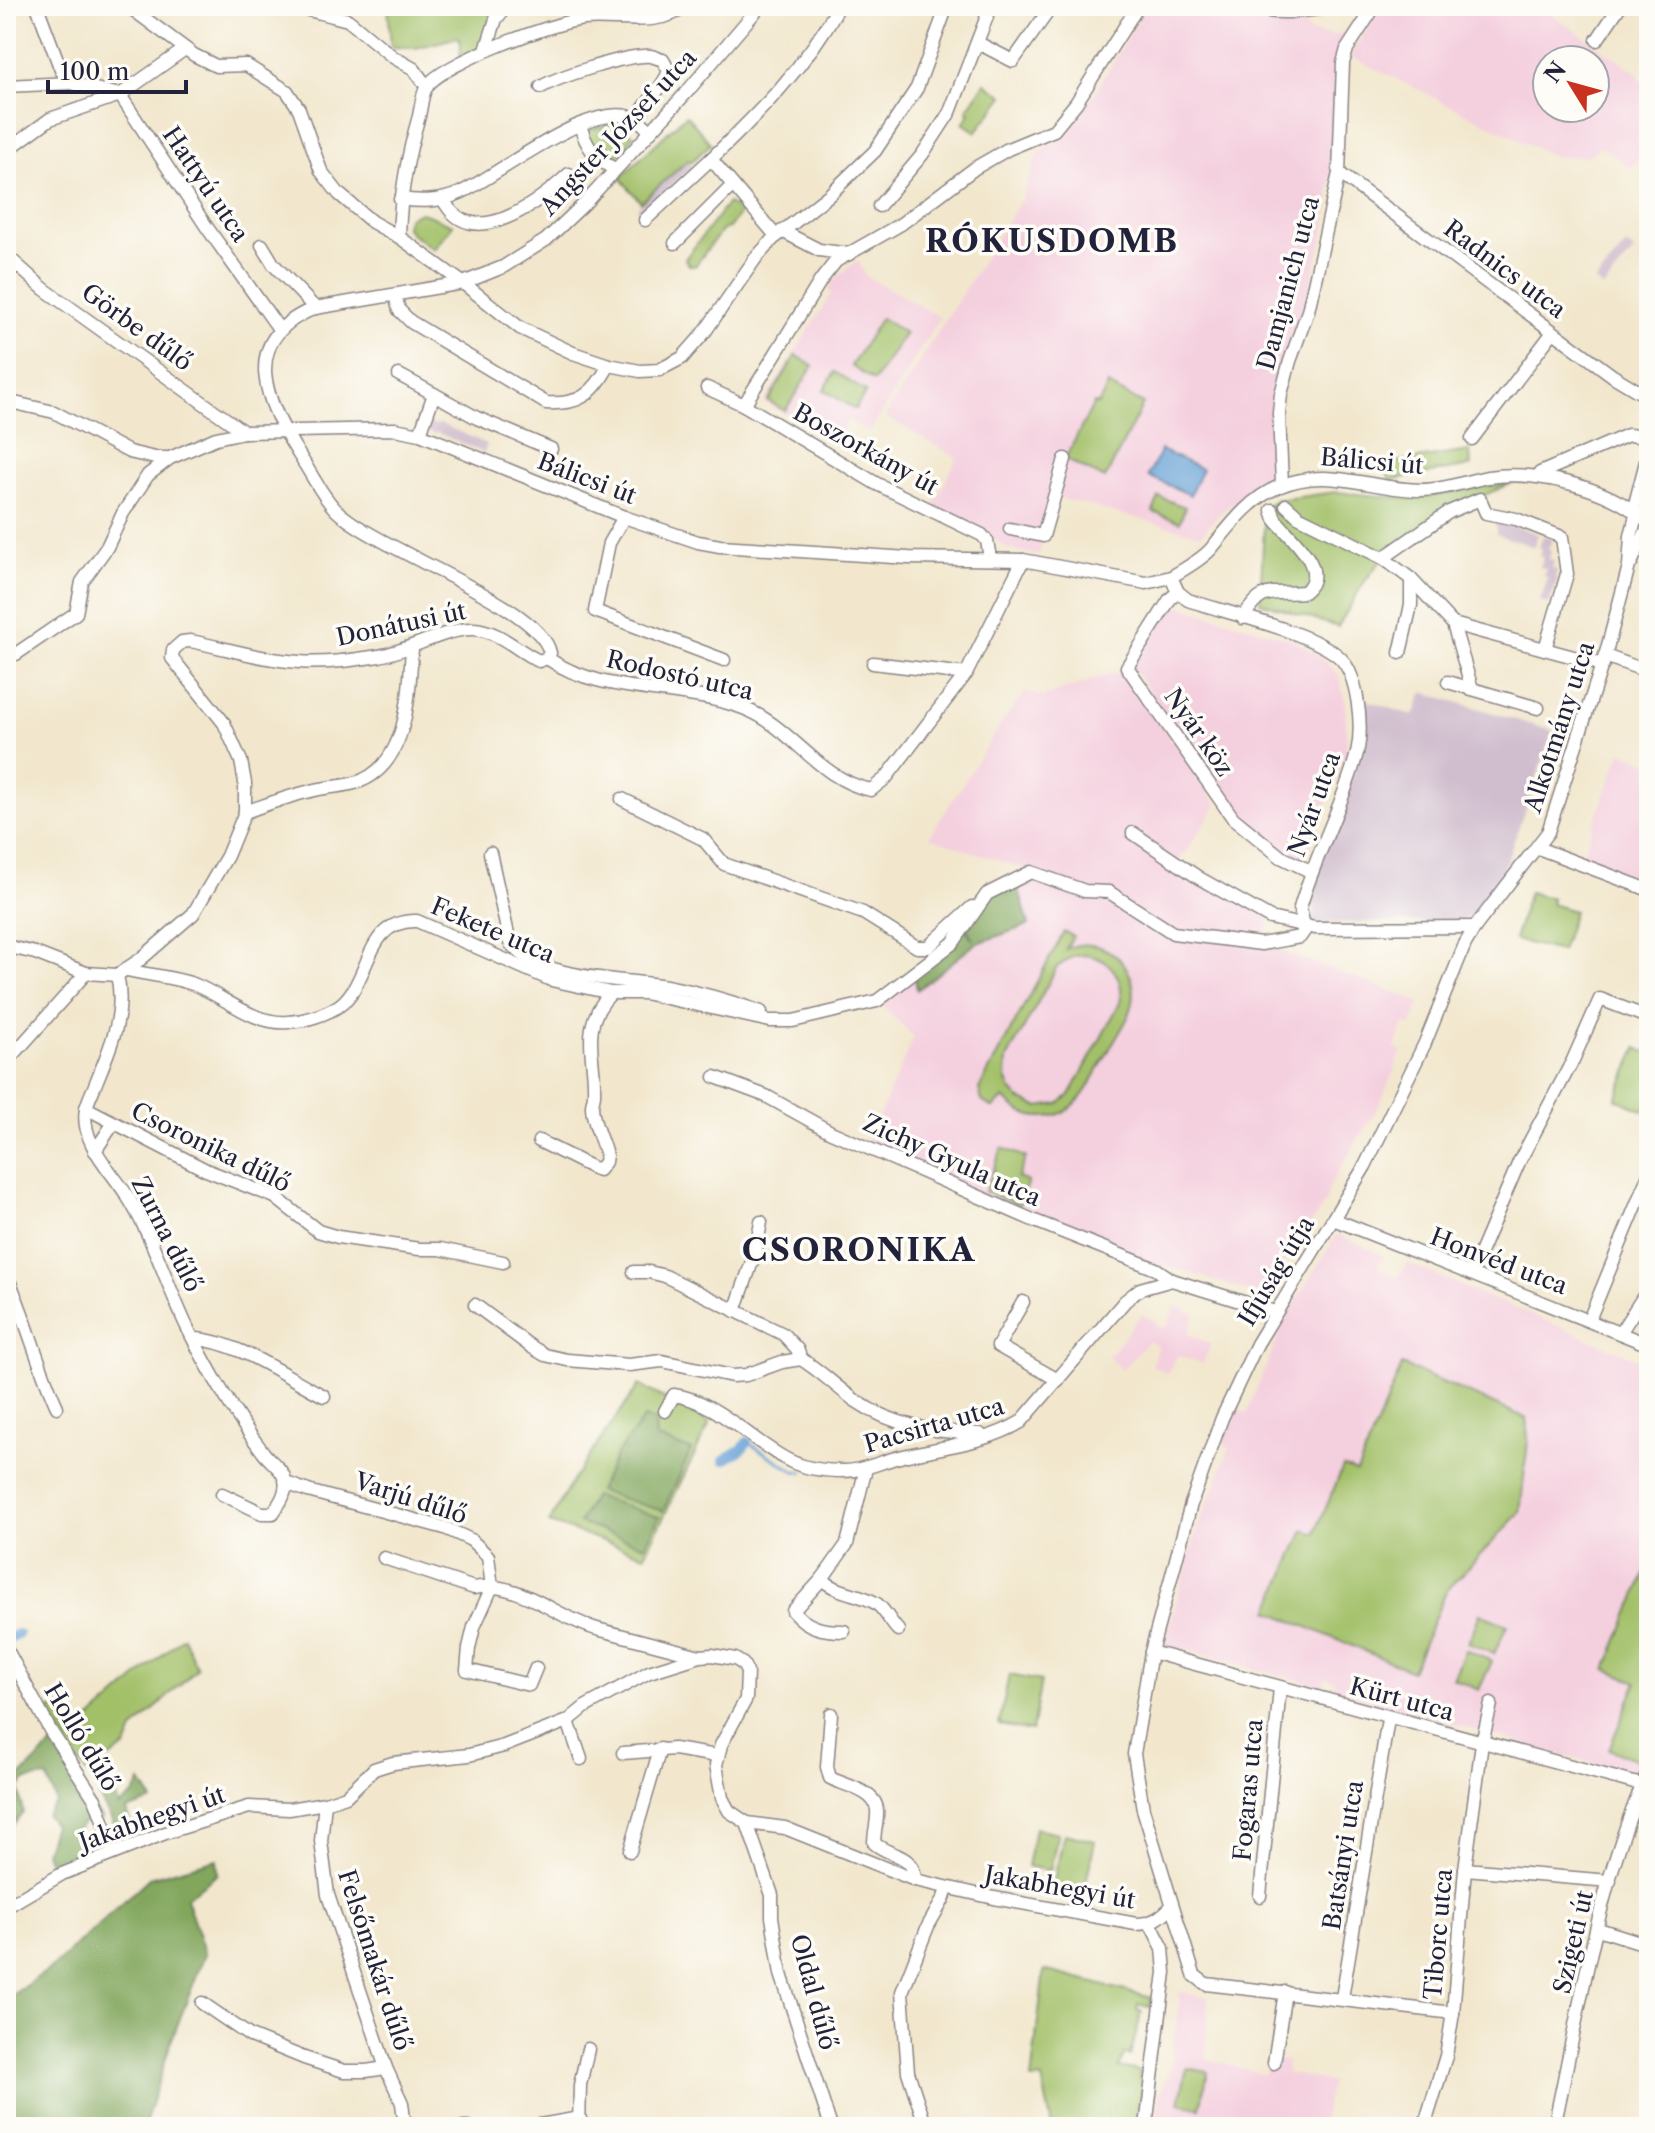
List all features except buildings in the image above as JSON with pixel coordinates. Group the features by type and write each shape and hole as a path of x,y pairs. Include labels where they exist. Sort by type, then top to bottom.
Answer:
{"street":[{"path":"37,6 61,70 71,83"},
{"path":"128,6 185,49 216,66 246,65 287,91 299,109 321,171 339,194 372,222 399,237 520,328 573,353 640,371 659,370 679,360 704,333 755,259 779,233 829,195 875,151 917,88 947,6"},
{"path":"293,6 348,20 393,57 414,69 427,87"},
{"path":"486,50 496,19 507,6"},
{"path":"399,237 405,166 427,87 456,65 486,50 582,19 661,19 686,6"},
{"name":"Angster József utca","path":"279,329 295,316 315,308 463,283 503,267 546,240 717,60 760,6"},
{"path":"645,220 796,73 839,6"},
{"path":"879,206 922,155 950,112 991,6"},
{"path":"978,43 1013,61 1052,6"},
{"path":"744,405 821,280 836,261 901,224 975,168 1008,149 1054,130 1076,103 1138,6"},
{"path":"1245,6 1257,10 1304,13 1336,6"},
{"name":"Damjanich utca","path":"1282,485 1281,394 1308,311 1339,173 1343,63 1347,49 1375,6"},
{"path":"1597,40 1620,6"},
{"path":"6,151 50,119 120,95 185,49"},
{"path":"541,87 553,80 615,63 650,56 663,60 669,71 664,84 651,96 637,119"},
{"path":"6,86 71,83 120,95"},
{"name":"Hattyú utca","path":"120,95 206,226 279,329"},
{"path":"400,199 423,203 459,194 562,132 608,116 622,115 637,119 650,131"},
{"path":"580,124 586,144 597,158 615,169"},
{"path":"711,159 732,186 779,233 819,250 849,254"},
{"name":"Radnics utca","path":"1339,173 1631,387 1638,391 1649,390"},
{"path":"443,199 456,216 470,224 488,222 527,209 569,174"},
{"path":"675,243 732,186"},
{"path":"262,245 274,265 315,308"},
{"name":"Görbe dűlő","path":"6,255 44,289 244,432"},
{"path":"395,295 399,310 411,322 546,403 566,404 583,398 609,365"},
{"path":"279,329 268,348 264,374 285,433"},
{"path":"1472,439 1553,332"},
{"path":"399,375 477,418 551,449"},
{"name":"Boszorkány út","path":"707,388 744,405 877,484 982,535 987,541 990,558"},
{"path":"420,434 434,394"},
{"path":"6,401 54,412 129,452 170,458"},
{"name":"Bálicsi út","path":"170,458 216,438 244,432 395,429 420,434 624,517 698,542 909,558 1023,560 1146,583 1171,577 1209,550 1259,497 1282,485 1313,476 1423,490 1488,477 1519,475 1539,477 1602,495 1642,497"},
{"name":"Donátusi út","path":"122,972 193,914 227,856 245,812 245,783 233,740 224,723 172,658 176,647 182,642 302,663 379,655 412,648 460,630 474,629 498,636 539,661 550,653 547,643 508,608 351,522 335,510 285,433"},
{"path":"1540,473 1628,435 1649,437"},
{"name":"Alkotmány utca","path":"1629,566 1634,505 1642,497 1649,450"},
{"path":"6,656 16,654 76,613 82,582 107,547 123,513 148,475 170,458"},
{"path":"1010,529 1043,536 1065,459"},
{"name":"Bálicsi út","path":"1602,495 1649,523"},
{"path":"1383,558 1449,512 1480,499 1486,513 1516,519 1562,537 1567,574 1545,649"},
{"path":"1286,505 1298,516 1383,558 1411,579 1453,624 1472,689"},
{"path":"1171,577 1178,592 1188,600 1243,618 1258,597 1268,592 1304,592 1314,582 1310,562 1275,519 1272,510"},
{"path":"624,517 609,543 595,611 724,660"},
{"name":"Alkotmány utca","path":"1475,927 1538,848 1553,819 1604,660 1629,566 1649,523"},
{"name":"Rodostó utca","path":"547,658 559,666 597,679 743,708 768,720 816,764 871,790 886,778 966,674 1023,560"},
{"path":"1400,653 1411,605 1411,579"},
{"name":"Nyár köz","path":"1178,592 1170,599 1127,667 1233,818 1281,857 1312,872"},
{"name":"Nyár utca","path":"1243,618 1290,632 1330,650 1342,659 1352,679 1359,720 1357,754 1300,908 1307,927"},
{"path":"1453,624 1649,672"},
{"path":"245,812 308,792 364,780 377,771 399,737 408,692 412,648"},
{"path":"873,663 966,674"},
{"path":"1448,682 1538,708"},
{"path":"622,799 703,839 724,864 863,913 917,947 928,947 987,894"},
{"path":"1133,833 1199,878 1270,918 1307,927 1475,927"},
{"path":"1538,848 1649,890"},
{"name":"Fekete utca","path":"490,853 510,943 527,958 554,969 669,987 793,1021"},
{"name":"Fekete utca","path":"122,972 192,984 260,1017 283,1023 305,1020 341,1004 352,991 375,944 387,929 403,921 417,921 551,980 611,993 644,993 770,1021 793,1021 877,1001 953,943 987,894 1031,872 1085,891 1109,892 1173,933 1261,944 1300,937 1307,927"},
{"name":"Ifjúság útja","path":"1151,1652 1191,1504 1222,1418 1275,1312 1365,1166 1425,1043 1475,927"},
{"path":"6,946 35,953 86,973 122,972 115,1037 86,1108"},
{"path":"6,1063 86,973"},
{"path":"539,1141 595,1169 599,1170 605,1162 606,1155 592,1107 594,1095 590,1057 592,1027 598,1006 611,993"},
{"path":"1471,1274 1519,1162 1573,1060 1600,999 1647,1017"},
{"name":"Zichy Gyula utca","path":"715,1077 766,1096 831,1132 1035,1221 1156,1269 1172,1280"},
{"name":"Csoronika dűlő","path":"86,1108 206,1170 275,1197 318,1231 338,1237 419,1249 440,1249 503,1262"},
{"name":"Zurna dűlő","path":"86,1108 87,1131 95,1151 128,1196 149,1235 194,1339 231,1409 280,1470 286,1483"},
{"path":"95,1151 113,1124"},
{"path":"1589,1320 1649,1174"},
{"name":"Honvéd utca","path":"1333,1219 1649,1345"},
{"path":"735,1311 756,1250 761,1222"},
{"path":"1155,1284 1156,1269"},
{"path":"634,1272 665,1276 783,1334 797,1349 801,1359 825,1374 854,1400 892,1421 936,1432 987,1435"},
{"path":"6,1274 57,1407"},
{"path":"1172,1280 1275,1312"},
{"name":"Pacsirta utca","path":"665,1411 674,1395 687,1396 720,1414 793,1463 807,1468 845,1471 866,1468 1008,1430 1021,1422 1125,1301 1140,1289 1172,1280"},
{"path":"1620,1333 1649,1288"},
{"path":"1023,1302 998,1346 1058,1380"},
{"path":"475,1305 545,1355 567,1360 629,1365 662,1361 732,1376 801,1359"},
{"path":"194,1339 210,1340 241,1353 324,1396"},
{"path":"844,1631 823,1631 801,1622 793,1611 822,1579 847,1544 866,1468"},
{"path":"222,1494 262,1513 273,1513 283,1496 286,1483"},
{"name":"Varjú dűlő","path":"286,1483 445,1528 471,1540 488,1556 492,1587"},
{"path":"384,1558 474,1588 492,1587 525,1596 595,1629 700,1656"},
{"path":"822,1579 831,1588 875,1602 898,1630"},
{"path":"492,1587 474,1627 467,1670 529,1685 536,1668"},
{"name":"Holló dűlő","path":"6,1648 50,1730 96,1801 114,1851"},
{"name":"Kürt utca","path":"1151,1652 1388,1719 1646,1786"},
{"name":"Jakabhegyi út","path":"747,1823 785,1828 915,1880 947,1888 1136,1924 1160,1919 1172,1906 1143,1809 1134,1765 1151,1652"},
{"name":"Jakabhegyi út","path":"6,1907 62,1874 114,1851 200,1820 249,1807 289,1809 325,1803 346,1796 374,1769 385,1765 469,1755 504,1746 568,1721 585,1707 649,1672 700,1656 735,1659 743,1664 747,1672 746,1699 726,1733 717,1756"},
{"name":"Fogaras utca","path":"1260,1896 1280,1688"},
{"name":"Tiborc utca","path":"1424,2127 1446,2056 1453,2013 1465,1869 1482,1743 1491,1704"},
{"path":"831,1714 827,1767 830,1778 866,1793 875,1801 878,1810 874,1843 909,1862 914,1868 915,1880"},
{"name":"Batsányi utca","path":"1342,1998 1388,1719"},
{"path":"568,1721 581,1759"},
{"path":"630,1851 660,1749"},
{"path":"623,1753 660,1749 717,1756 717,1778 722,1798 729,1811 747,1823"},
{"name":"Szigeti út","path":"1554,2127 1610,1881 1622,1838 1646,1786 1649,1770"},
{"name":"Felsőmakár dűlő","path":"325,1803 321,1841 328,1895 386,2068 402,2103 405,2127"},
{"name":"Oldal dűlő","path":"747,1823 772,1895 772,1917 781,1974 831,2127"},
{"path":"1465,1869 1610,1881"},
{"path":"926,2127 908,2072 902,1992 947,1888"},
{"path":"1172,1906 1194,1975 1206,1984 1453,2013"},
{"path":"1146,2127 1165,1972 1163,1948 1150,1923"},
{"path":"1598,1929 1649,1945"},
{"path":"1274,2063 1285,1992"},
{"path":"202,2003 250,2036 318,2063 351,2071 386,2068"},
{"path":"529,2127 580,2122 580,2085 588,2049"}],"shaded area":[{"path":"1146,6 1221,6 1256,17 1301,22 1310,32 1332,35 1351,32 1325,232 1277,400 1275,477 1250,490 1222,511 1201,535 1059,498 1038,556 1006,548 987,533 933,507 957,458 885,416 1021,200 1039,152 1077,123"},
{"path":"1382,6 1532,6 1554,16 1595,44 1531,44 1531,124 1611,124 1611,55 1649,85 1647,161 1638,159 1631,168 1601,146 1589,156 1554,157 1350,56"},
{"path":"687,161 692,167 641,213 637,208"},
{"path":"1626,245 1634,251 1603,288 1595,282"},
{"path":"858,260 866,276 940,317 870,432 847,420 838,444 764,402 832,293 828,290 837,277"},
{"path":"426,422 437,426 438,423 487,444 484,453 436,432 423,430"},
{"path":"1496,521 1538,534 1534,547 1496,534"},
{"path":"1543,536 1552,539 1549,559 1554,561 1552,568 1557,570 1555,577 1558,578 1549,604 1540,601 1548,578 1544,576 1546,569 1540,567 1543,558 1540,557 1542,549 1539,547"},
{"path":"1173,604 1291,639 1320,656 1338,674 1345,700 1347,749 1306,859 1297,861 1237,815 1132,667"},
{"path":"1122,670 1217,805 1178,863 1270,918 1262,944 1420,1002 1412,1026 1404,1023 1395,1048 1402,1051 1380,1104 1328,1189 1327,1200 1262,1296 1178,1269 1161,1267 1113,1248 1115,1242 1021,1206 1016,1210 866,1145 914,1037 878,1001 1030,871 929,837 998,728 1025,692 1043,697"},
{"path":"1423,692 1553,731 1502,874 1469,917 1456,922 1312,923 1319,865 1366,741 1360,698 1414,716"},
{"path":"1621,752 1649,762 1649,883 1581,858"},
{"path":"1337,1234 1384,1256 1377,1268 1398,1278 1407,1263 1649,1364 1649,1742 1635,1776 1332,1689 1335,1681 1326,1678 1323,1687 1164,1644 1198,1526 1230,1448 1218,1442 1233,1408 1247,1413 1286,1317"},
{"path":"1176,1306 1195,1314 1188,1334 1211,1344 1203,1364 1178,1355 1167,1373 1152,1366 1157,1346 1148,1341 1122,1370 1108,1357 1141,1315 1165,1328"},
{"path":"1180,1992 1208,1998 1206,2058 1265,2075 1266,2058 1287,2061 1285,2073 1331,2082 1321,2127 1156,2127 1159,2095 1171,2068"}],"green space":[{"path":"388,6 501,6 482,47 460,58 461,43 458,37 416,48 391,47"},
{"path":"985,83 1004,96 976,132 963,123 970,113 967,110"},
{"path":"686,115 711,144 641,202 620,178"},
{"path":"609,125 626,128 633,135 629,144 609,165 582,131"},
{"path":"728,203 741,212 729,228 722,230 695,266 689,265 685,259"},
{"path":"420,212 453,225 434,249 406,227 408,218"},
{"path":"881,318 905,333 874,381 851,366"},
{"path":"796,355 813,366 785,411 768,401"},
{"path":"835,372 866,392 855,409 824,390"},
{"path":"1108,385 1143,404 1105,479 1065,459 1094,403 1098,405"},
{"path":"1470,451 1471,466 1390,480 1384,464"},
{"path":"1513,482 1436,520 1400,544 1366,579 1338,627 1260,602 1265,506 1277,500 1336,492 1412,499"},
{"path":"1159,497 1185,507 1180,522 1153,512"},
{"path":"1017,883 1029,925 975,944 917,990 914,973 966,929 973,940 967,928 990,895"},
{"path":"1529,892 1552,899 1551,904 1574,911 1561,951 1514,940"},
{"path":"1064,932 1073,936 1066,949 1092,945 1115,955 1124,964 1134,988 1131,1008 1090,1085 1075,1104 1055,1116 1036,1117 1021,1112 1004,1098 993,1108 982,1101 979,1089","holes":["1074,956 1096,958 1115,972 1120,986 1120,1003 1070,1095 1059,1104 1038,1107 1019,1099 1006,1078 1007,1059 1057,967"]},
{"path":"1637,1048 1649,1054 1649,1113 1616,1099"},
{"path":"1002,1148 1026,1157 1018,1178 1028,1182 1019,1205 985,1192"},
{"path":"1402,1365 1526,1418 1528,1440 1520,1513 1446,1591 1412,1671 1269,1611 1304,1530 1315,1534 1343,1467 1357,1472"},
{"path":"639,1385 710,1423 645,1555 549,1523 572,1481"},
{"path":"644,1418 655,1421 656,1438 691,1450 663,1511 598,1491 617,1454"},
{"path":"594,1496 659,1517 645,1546 579,1523"},
{"path":"1649,1564 1649,1742 1641,1762 1609,1749 1637,1682 1606,1669"},
{"path":"1480,1614 1507,1625 1494,1654 1468,1643"},
{"path":"183,1637 197,1668 133,1730 126,1747 86,1773 47,1711 61,1706 76,1732"},
{"path":"1465,1650 1492,1661 1479,1690 1453,1679"},
{"path":"1009,1675 1041,1681 1032,1731 999,1725"},
{"path":"54,1743 102,1819 90,1817 77,1829 86,1846 80,1853 51,1869 45,1852 54,1825 46,1815 56,1802 47,1777 25,1780 19,1789 23,1813 6,1833 6,1791"},
{"path":"141,1782 153,1801 126,1810 132,1830 123,1832 115,1826 99,1797 112,1784 119,1806 133,1795"},
{"path":"1035,1828 1058,1833 1050,1871 1027,1866"},
{"path":"1064,1834 1095,1841 1083,1896 1052,1889"},
{"path":"217,1859 218,1874 186,1898 205,1954 172,2039 144,2127 6,2127 6,1999 54,1966 149,1878"},
{"path":"1044,1970 1152,1998 1149,2007 1138,2004 1137,2010 1142,2012 1130,2056 1125,2054 1119,2067 1140,2071 1139,2078 1143,2081 1136,2127 1052,2127 1042,2079 1031,2080"},
{"path":"1187,2068 1208,2072 1200,2108 1179,2103"}],"water":[{"path":"1161,450 1202,469 1190,495 1148,476"}],"waterway":[{"path":"747,1442 794,1471 803,1472"},
{"path":"724,1460 742,1449 747,1442"},
{"path":"7,1640 18,1634"}],"district":[{"name":"RÓKUSDOMB","path":"1052,240"},
{"name":"CSORONIKA","path":"859,1249"}]}
